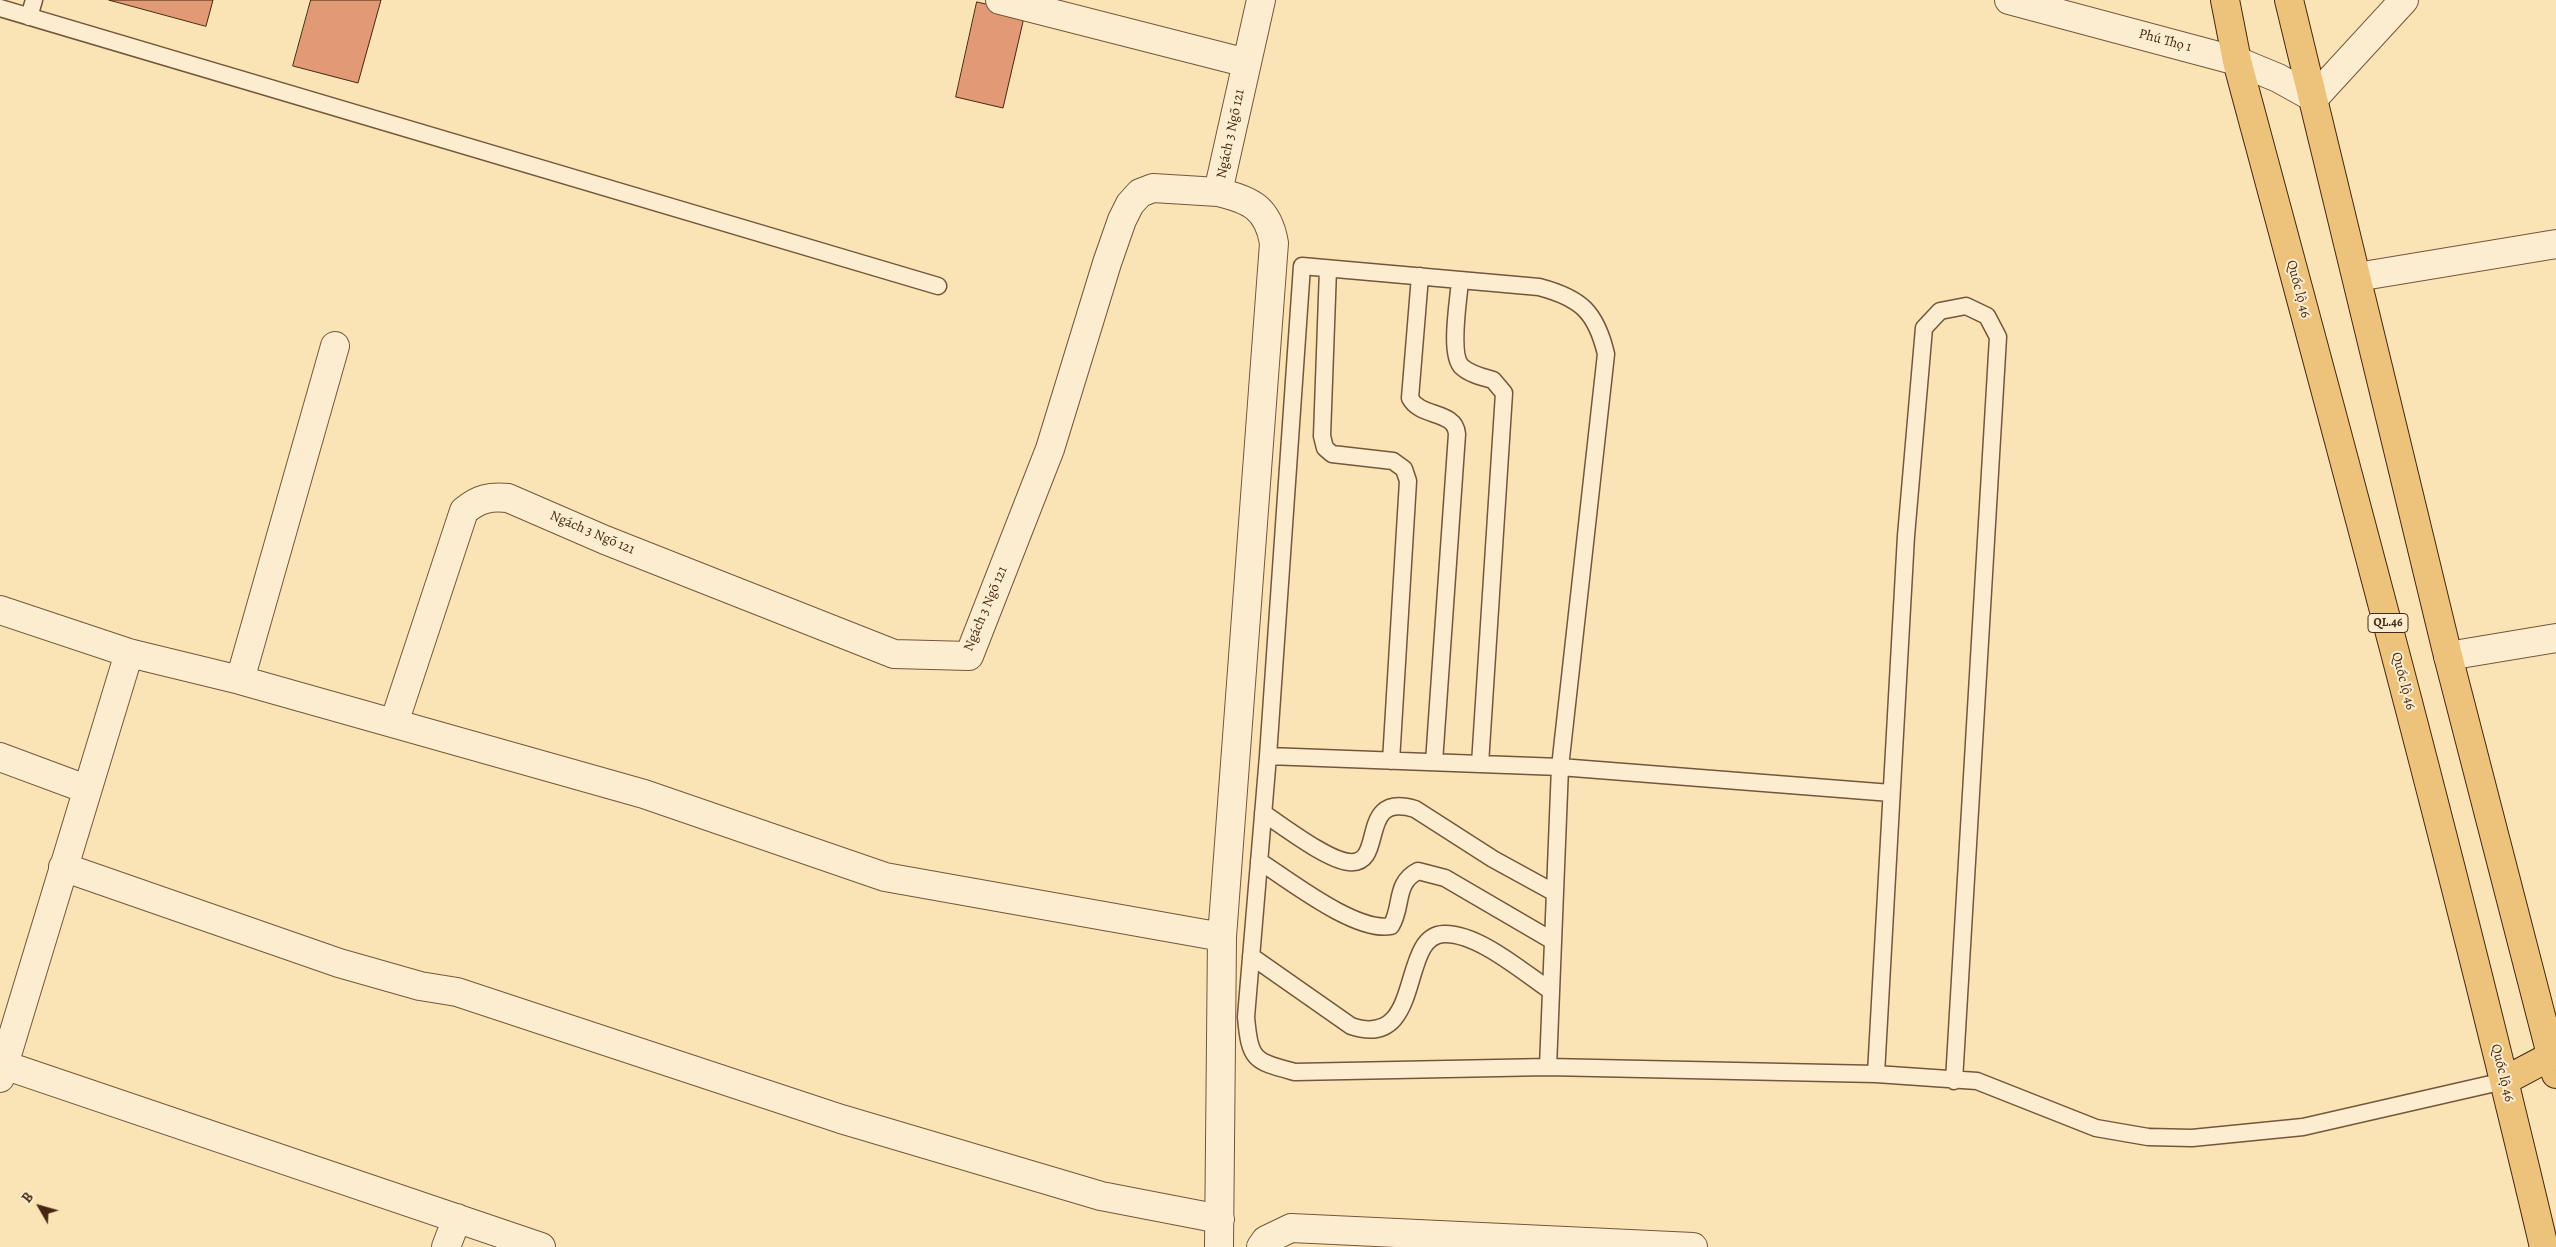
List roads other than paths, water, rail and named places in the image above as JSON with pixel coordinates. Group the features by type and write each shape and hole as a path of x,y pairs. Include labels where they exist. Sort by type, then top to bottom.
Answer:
{"highway":[{"name":"Quốc lộ 46","path":"2225,0 2237,61 2408,698 2544,1247"},
{"path":"2289,0 2448,656 2554,1062 2504,1080"}],"street":[{"path":"1000,0 1247,63"},
{"name":"Ngách 3 Ngõ 121","path":"394,723 464,511 474,503 494,497 508,498 605,540 894,654 969,656 1050,449 1107,263 1122,220 1130,204 1140,192 1153,188 1218,192 1261,0"},
{"name":"Phú Thọ 1","path":"2009,0 2237,61 2278,78 2314,98"},
{"path":"2314,98 2404,0"},
{"path":"1218,192 1241,198 1263,213 1271,228 1274,243 1222,936 1220,1247"},
{"path":"2357,277 2556,244"},
{"path":"240,680 334,346"},
{"path":"0,610 129,653 240,680 644,794 886,877 1222,936"},
{"path":"2448,656 2556,638"},
{"path":"129,653 86,789 2,1072 458,1218 541,1247"},
{"path":"0,757 86,789"},
{"path":"63,867 339,963 420,986 457,992 841,1119 1102,1196 1220,1219"},
{"path":"446,1247 458,1218"},
{"path":"1261,1247 1266,1240 1291,1228 1692,1247"}],"lane":[{"path":"29,17 34,0"},
{"path":"0,8 938,286"},
{"path":"1548,1067 1560,767 1606,354 1600,331 1586,309 1564,294 1539,287 1302,266 1268,756 1246,1018 1248,1042 1252,1053 1266,1064 1295,1072 1548,1067 1876,1074 1954,1081 1977,1081 2096,1128 2148,1137 2192,1138 2304,1128 2504,1080"},
{"path":"1328,269 1322,436 1324,448 1332,454 1393,461 1404,469 1408,482 1391,761"},
{"path":"1420,276 1410,398 1418,408 1450,420 1457,426 1434,762"},
{"path":"1460,280 1454,353 1460,365 1477,376 1493,380 1504,393 1480,764"},
{"path":"1876,1074 1906,536 1924,328 1940,311 1966,306 1987,316 1998,337 1954,1081"},
{"path":"1268,756 1560,767 1891,793"},
{"path":"1263,813 1334,858 1351,863 1362,859 1369,850 1377,820 1383,810 1390,806 1405,806 1415,809 1493,859 1555,893"},
{"path":"1259,861 1350,918 1373,927 1391,926 1395,920 1404,883 1418,871 1445,878 1553,941"},
{"path":"1251,956 1351,1026 1364,1031 1372,1031 1388,1024 1396,1015 1408,994 1420,954 1428,942 1444,934 1476,942 1551,991"}]}
